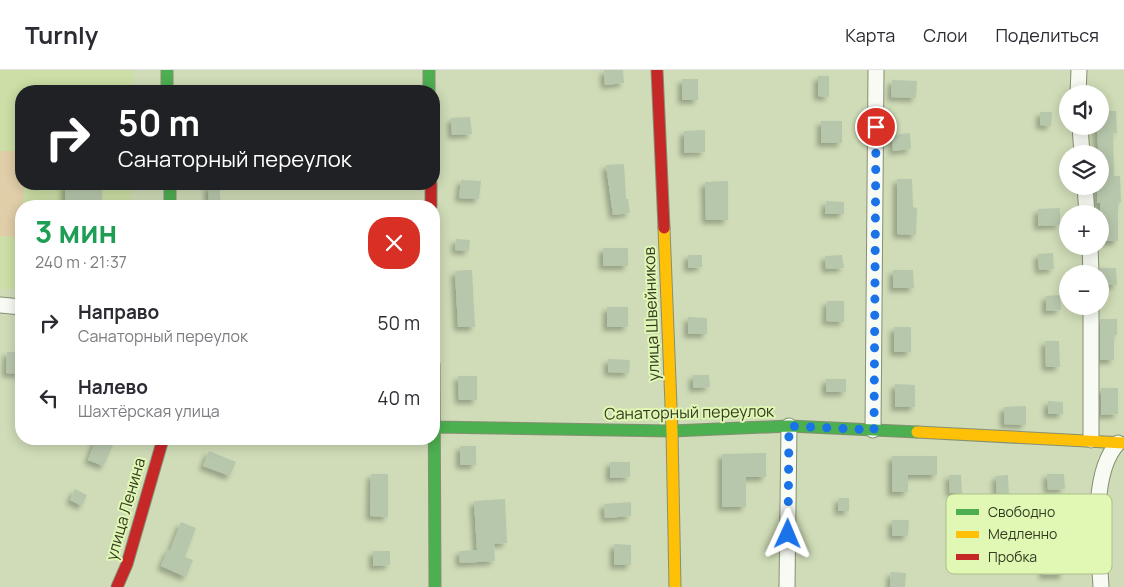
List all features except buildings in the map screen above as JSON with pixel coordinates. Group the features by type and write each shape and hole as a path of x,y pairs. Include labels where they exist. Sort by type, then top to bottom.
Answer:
{"street":[{"path":"167,70 168,85"},
{"path":"429,70 429,85"},
{"name":"улица Швейников","path":"657,70 672,432 675,587"},
{"path":"874,430 876,70"},
{"path":"1078,85 1079,70"},
{"path":"0,305 15,306"},
{"path":"1091,315 1091,440"},
{"path":"787,587 789,426"},
{"name":"Санаторный переулок","path":"440,427 672,432 789,426 1121,443"},
{"path":"1100,494 1101,479 1110,451 1121,443"},
{"name":"улица Ленина","path":"117,587 127,564 161,445"},
{"path":"434,445 435,587"},
{"path":"1100,574 1100,587"}],"shaded area":[{"path":"0,70 133,70 133,85 15,85 15,190 132,190 132,200 15,200 15,289 0,289"},
{"path":"0,151 15,151 15,190 24,190 23,200 15,200 15,237 0,236"}],"traffic: fast":[{"path":"167,70 167,85"},
{"path":"429,70 429,85"},
{"path":"170,190 170,200"},
{"path":"440,427 672,431 789,426 917,432"},
{"path":"434,445 435,587"}],"traffic: slow":[{"path":"664,228 672,431 675,587"},
{"path":"917,432 1124,443"}],"traffic: jam":[{"path":"657,70 664,228"},
{"path":"431,190 431,200"},
{"path":"117,587 127,564 161,445"}],"route":[{"path":"788,534 789,426 874,430 876,127"}]}
